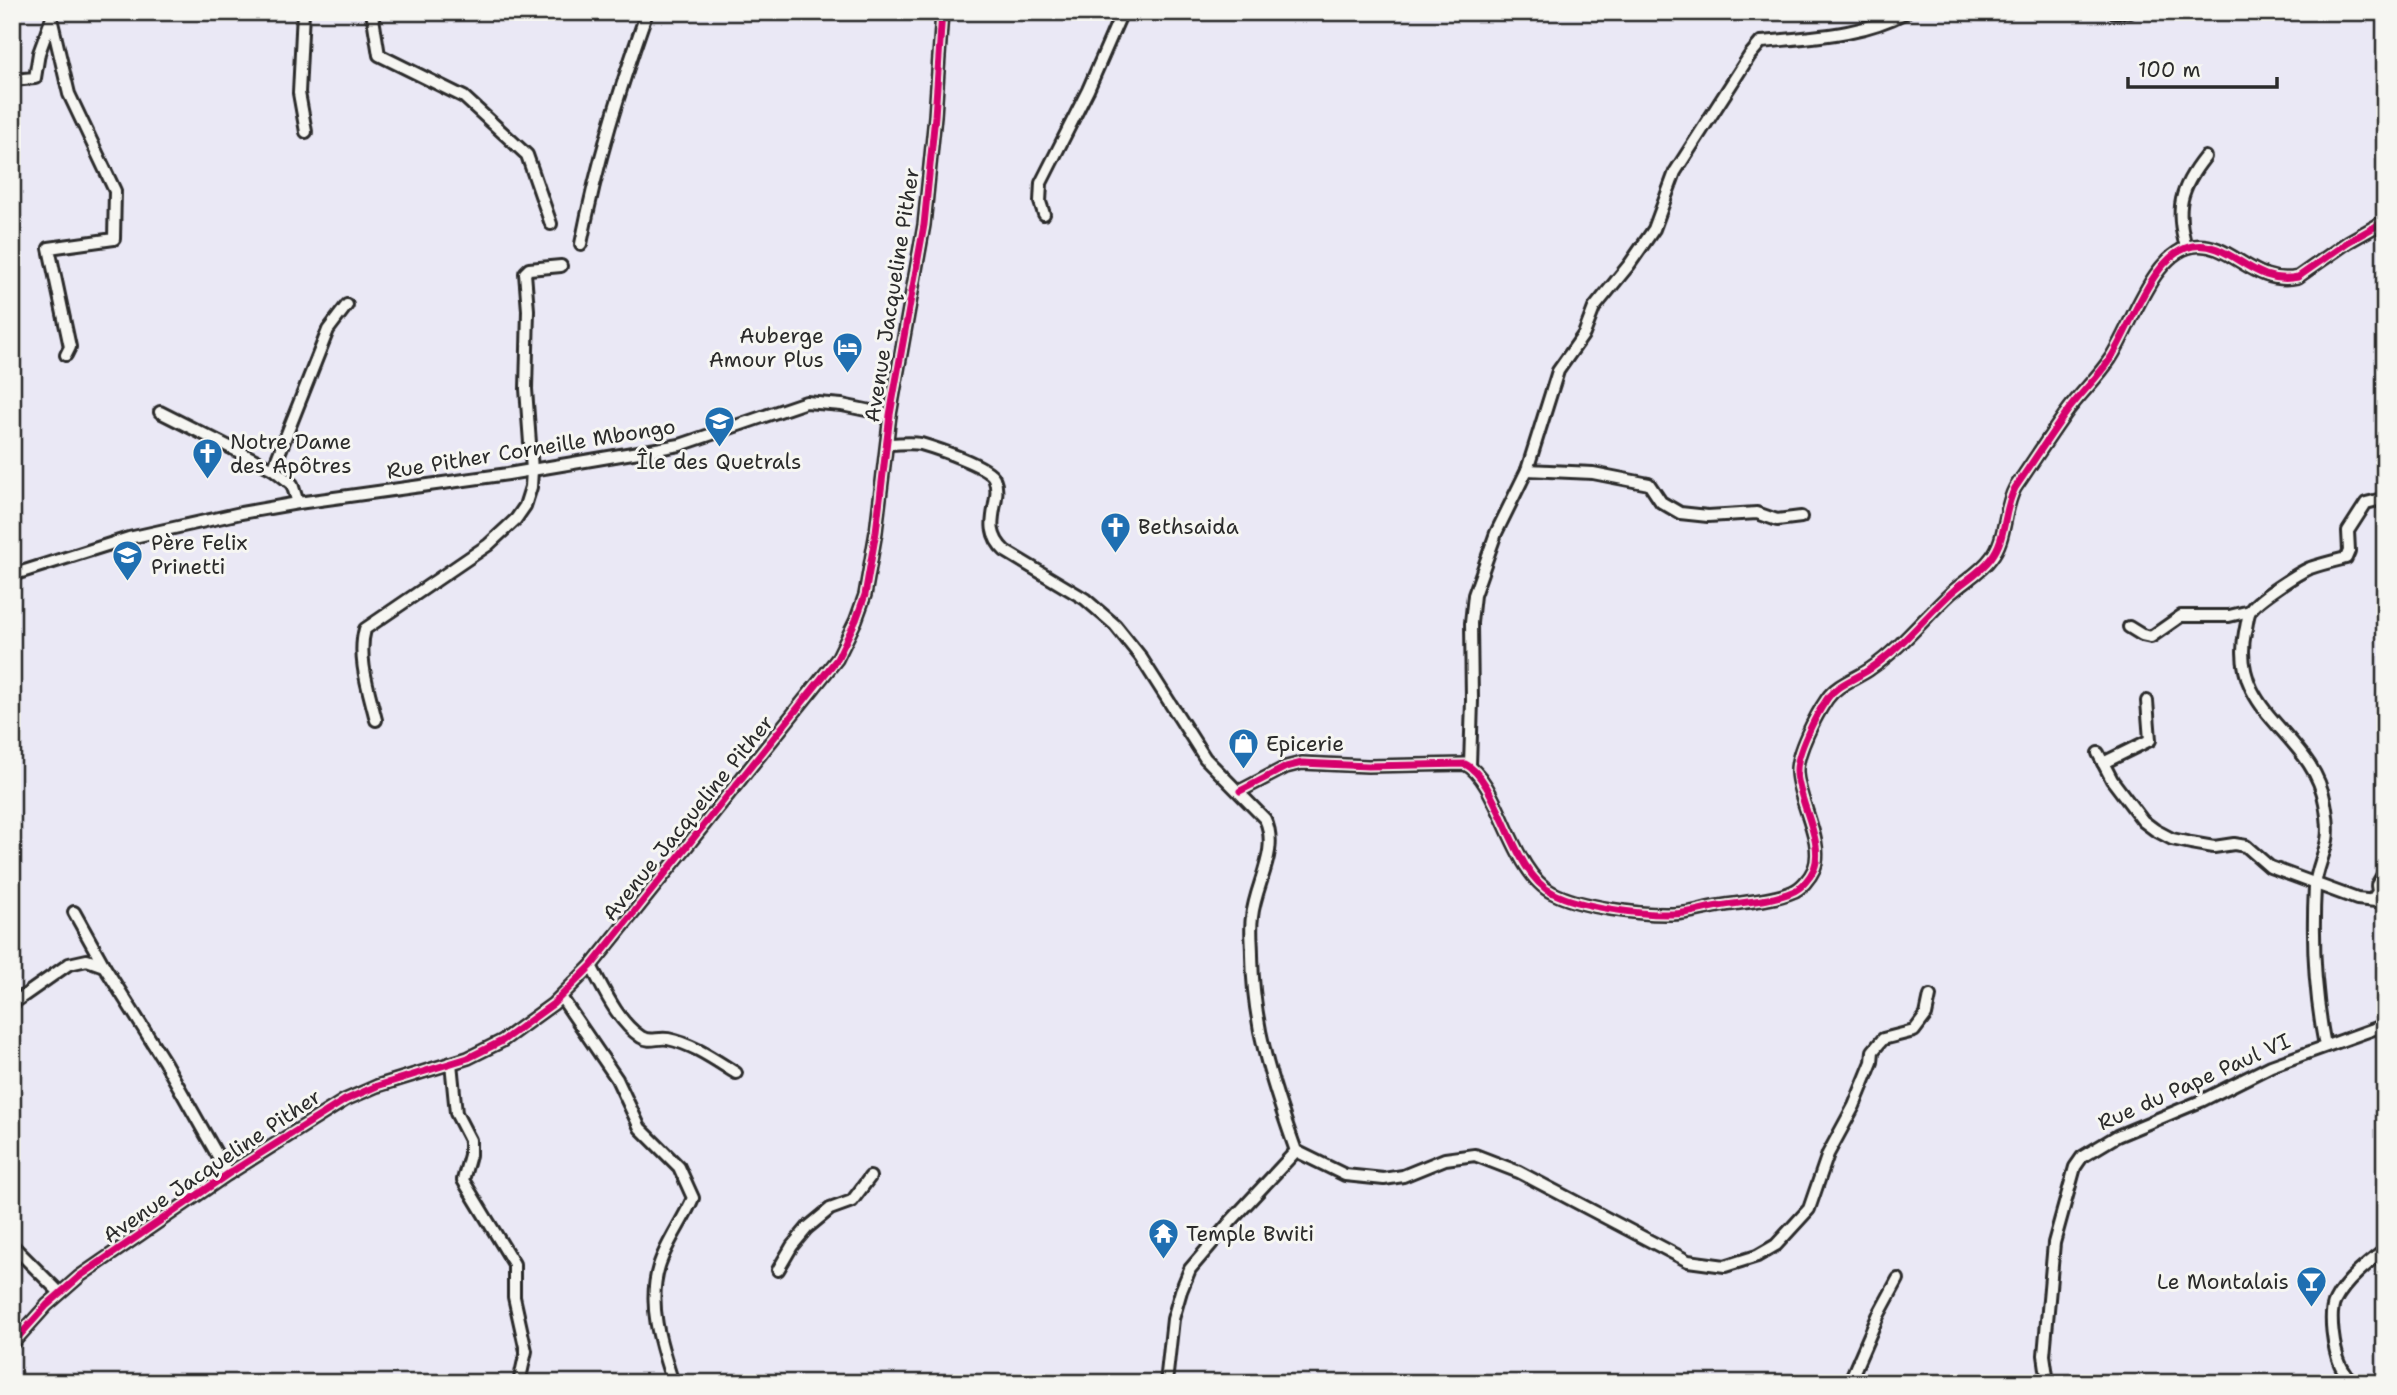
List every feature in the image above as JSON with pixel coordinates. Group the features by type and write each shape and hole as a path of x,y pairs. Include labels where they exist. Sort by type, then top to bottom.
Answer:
{"street":[{"path":"303,12 299,93 306,132"},
{"path":"372,12 380,55 464,97 527,155 551,224"},
{"path":"581,244 594,176 615,103 647,12"},
{"name":"Avenue Jacqueline Pither","path":"12,1344 60,1293 122,1246 228,1174 345,1100 384,1084 480,1053 524,1027 561,997 591,967 837,659 865,595 890,415 923,225 935,116 942,12"},
{"path":"1044,214 1040,202 1041,183 1083,100 1122,12"},
{"path":"1906,12 1882,24 1854,31 1761,42 1675,172 1654,229 1594,308 1584,334 1558,371 1527,470 1496,533 1474,595 1471,623 1470,766 1485,787 1530,871 1545,889 1555,894 1630,911 1671,914 1795,891 1813,871 1817,857 1798,781 1798,760 1828,697 1840,686 1884,658 1947,596 1991,559 2001,538 2005,512 2015,488 2070,407 2111,358 2134,311 2161,268 2186,247 2198,245 2209,247 2264,276 2288,279 2298,277 2348,242 2385,221"},
{"path":"2114,12 2130,12"},
{"path":"12,80 35,78 39,53 53,17"},
{"path":"53,17 69,94 115,191 116,210 114,240 48,248 70,347 66,355"},
{"path":"2186,247 2179,224 2182,200 2188,178 2205,157"},
{"path":"376,720 362,657 361,646 365,629 488,545 516,519 525,506 531,487 532,470 526,389 525,273 529,269 561,266"},
{"path":"273,469 328,330 348,305"},
{"name":"Rue Pither Corneille Mbongo","path":"12,575 129,538 298,503 532,470 695,442 806,402 842,405 890,415"},
{"path":"160,412 273,469 292,484 298,503"},
{"path":"888,444 921,444 980,467 991,474 996,485 993,527 999,544 1005,551 1086,599 1115,625 1140,656 1205,758 1240,791 1265,820 1271,832 1270,850 1252,917 1253,986 1263,1050 1296,1151 1345,1175 1384,1179 1403,1176 1445,1159 1475,1155 1519,1172 1688,1261 1728,1265 1757,1256 1776,1245 1809,1209 1828,1154 1854,1106 1872,1062 1873,1051 1883,1039 1913,1031 1926,1015 1930,996"},
{"path":"1527,470 1593,473 1649,484 1661,502 1680,513 1708,516 1757,513 1777,520 1801,517"},
{"path":"2129,627 2151,637 2181,617 2229,616 2250,611 2268,594 2308,569 2346,558 2349,551 2348,531 2366,503 2378,500 2385,503"},
{"path":"2250,611 2244,640 2243,669 2252,692 2312,765 2320,782 2325,805 2328,838 2315,883 2314,934 2318,1006 2325,1046"},
{"path":"2147,701 2150,740 2100,758 2143,821 2172,839 2214,846 2246,846 2270,867 2357,899 2385,902"},
{"path":"1240,791 1286,767 1302,762 1368,766 1456,763 1470,766"},
{"path":"2372,900 2378,892 2377,885 2385,871"},
{"path":"74,912 228,1174"},
{"path":"12,1004 69,964 88,960 104,966"},
{"path":"591,967 614,1007 641,1037 648,1040 667,1038 691,1047 736,1073"},
{"path":"561,997 617,1079 640,1128 679,1167 693,1198 660,1264 656,1283 658,1332 673,1383"},
{"name":"Rue du Pape Paul VI","path":"2048,1383 2044,1355 2053,1242 2070,1181 2082,1157 2117,1136 2201,1101 2271,1066 2385,1025"},
{"path":"452,1063 456,1113 461,1128 470,1140 470,1155 463,1180 514,1264 514,1297 526,1351 519,1383"},
{"path":"1166,1383 1172,1319 1190,1269 1296,1151"},
{"path":"778,1270 792,1246 807,1228 830,1209 852,1201 870,1177"},
{"path":"12,1245 60,1293"},
{"path":"2352,1383 2339,1364 2332,1311 2342,1292 2385,1250"},
{"path":"1849,1383 1878,1316 1898,1279"}],"cycle path":[{"path":"12,1344 47,1305 80,1276 228,1174 345,1100 377,1086 468,1058 502,1041 553,1004 591,966 837,659 865,595 876,532 890,415 924,225 942,12"},
{"path":"1240,791 1286,767 1302,763 1368,766 1465,764 1477,773 1487,788 1526,867 1539,882 1565,898 1611,909 1672,914 1766,899 1795,891 1810,876 1816,858 1814,834 1798,783 1798,764 1808,734 1823,706 1836,689 1892,652 1951,593 1991,558 2000,542 2008,505 2015,488 2069,409 2110,359 2144,294 2166,262 2193,246 2207,246 2268,276 2298,277 2348,242 2385,221"}],"place":[{"name":"Auberge Amour Plus","path":"847,375"},
{"name":"Île des Quetrals","path":"719,449"},
{"name":"Notre Dame des Apôtres","path":"207,481"},
{"name":"Bethsaida","path":"1115,554"},
{"name":"Père Felix Prinetti","path":"128,582"},
{"name":"Epicerie","path":"1243,771"},
{"name":"Temple Bwiti","path":"1163,1261"},
{"name":"Le Montalais","path":"2312,1309"}]}
